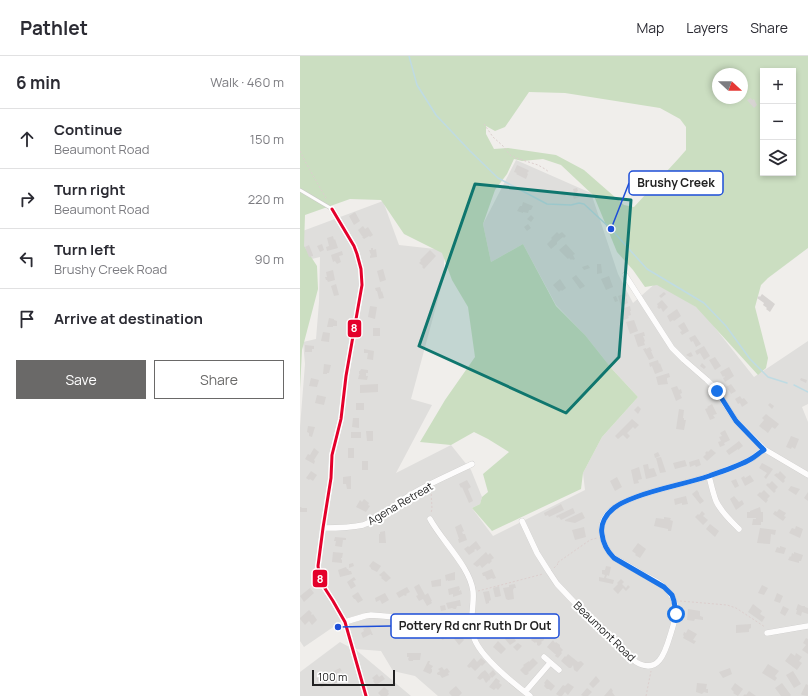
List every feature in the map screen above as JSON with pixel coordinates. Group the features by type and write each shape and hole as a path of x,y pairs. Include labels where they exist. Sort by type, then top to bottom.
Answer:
{"street":[{"path":"332,209 354,246 361,268 362,285 346,376 341,419 332,455 331,478 319,559 319,573 324,587 345,622 366,696"},
{"path":"625,275 672,348 711,383 736,421 764,450 808,475"},
{"path":"652,665 661,659 665,652 676,614 674,601 672,595 664,587 614,558 605,548 601,530 604,520 608,513 620,504 649,492 709,476 751,459 764,450"},
{"name":"Agena Retreat","path":"323,528 346,528 372,521 409,496 472,464"},
{"path":"709,476 719,506 725,515 739,529"},
{"path":"430,519 434,528 468,574 471,581 474,592 472,632 478,648 486,658 530,696"},
{"name":"Beaumont Road","path":"522,521 537,553 557,584 632,659 639,664 652,665"},
{"path":"345,622 371,614 472,623"},
{"path":"767,633 808,626"},
{"path":"544,657 559,670"},
{"path":"525,692 550,663"}],"lane":[{"path":"300,190 332,209"}],"path":[{"path":"484,124 493,137 510,155 538,165 549,172"},
{"path":"300,151 332,209"},
{"path":"430,485 432,509 430,519"},
{"path":"474,592 549,572 558,564 557,563 590,540 602,536"},
{"path":"685,601 727,605 736,608 764,626 767,633"},
{"path":"646,696 652,665"}],"highlighted area":[{"path":"475,184 631,200 619,357 566,413 419,346"}],"shaded area":[{"path":"516,160 591,193 618,274 633,303 657,282 701,310 754,377 808,341 808,404 802,407 808,422 808,696 438,696 415,676 393,671 381,651 355,649 411,696 300,696 300,672 340,642 353,649 345,619 304,647 300,641 300,427 305,364 303,342 316,339 320,257 303,261 300,232 383,201 399,245 444,250 444,277 411,399 432,405 396,473 451,445 471,470 482,497 480,504 472,508 493,536 585,490 583,473 602,437 638,397 612,369 585,335 556,305 523,244 491,262 483,224"}],"green space":[{"path":"300,56 808,56 808,248 761,285 755,307 768,358 766,368 758,375 696,307 657,285 645,287 633,270 617,252 594,196 561,165 543,159 522,161 514,159 507,174 495,190 483,224 491,262 523,244 556,306 585,335 612,369 638,397 602,437 583,473 581,489 492,531 472,508 480,504 482,497 488,492 483,474 509,452 474,432 451,445 420,442 445,400 475,357 468,307 452,280 442,253 404,234 381,200 350,199 305,215 304,246 317,266 318,289 302,350 300,389","holes":["529,92 565,93 660,108 680,119 686,127 686,150 634,207 624,205 584,170 556,155 508,148 494,149 486,134 486,126 495,131 505,127"]}],"building":[{"path":"751,98 752,100 754,99 757,105 754,108 748,100"},
{"path":"517,165 529,171 526,179 514,172"},
{"path":"577,188 579,197 574,199 572,193 574,193 573,189"},
{"path":"562,191 567,193 565,196 560,194"},
{"path":"523,202 533,206 528,213 517,211 520,206 522,206"},
{"path":"355,212 360,221 354,225 349,216"},
{"path":"531,215 534,218 531,222 527,219"},
{"path":"528,224 531,228 527,231 524,227"},
{"path":"363,226 365,229 368,227 373,235 364,239 358,230"},
{"path":"557,232 559,234 562,232 566,236 557,242 557,244 551,249 547,244"},
{"path":"333,236 338,248 327,251 326,247 329,246 327,238"},
{"path":"322,244 324,250 320,252 317,246"},
{"path":"566,244 575,254 573,255 575,259 568,259 559,250"},
{"path":"309,245 313,256 309,257 305,247"},
{"path":"371,248 373,248 373,250 376,249 377,257 370,258 371,255 369,250 371,250"},
{"path":"430,250 436,256 424,269 419,263"},
{"path":"342,251 343,255 339,256 341,262 337,264 335,261 333,262 331,255"},
{"path":"597,264 601,264 602,273 597,274"},
{"path":"588,265 590,268 584,270 582,267"},
{"path":"383,269 386,280 380,282 377,271"},
{"path":"333,270 335,280 328,282 325,277 327,277 326,272"},
{"path":"576,275 585,286 580,289 572,278"},
{"path":"609,276 613,287 606,290 601,279"},
{"path":"560,279 566,288 559,292 553,285"},
{"path":"336,284 339,295 334,296 331,286"},
{"path":"380,287 384,298 379,299 375,288"},
{"path":"664,292 666,294 661,298 659,296"},
{"path":"626,293 628,303 621,306 618,296"},
{"path":"762,294 775,304 770,312 763,305 764,303 757,298"},
{"path":"616,296 618,301 615,302 613,297"},
{"path":"662,300 668,307 663,312 661,308 659,309 657,307 657,304"},
{"path":"370,306 377,307 375,319 368,317"},
{"path":"630,306 631,315 628,316 629,318 624,320 621,309"},
{"path":"677,309 681,316 670,322 667,316"},
{"path":"329,318 337,321 337,326 327,327"},
{"path":"634,320 638,331 630,334 626,322"},
{"path":"684,322 689,331 682,335 680,332 682,331 678,326"},
{"path":"373,328 380,328 380,336 373,336"},
{"path":"323,332 330,333 329,342 321,341"},
{"path":"644,332 645,336 643,336 645,345 638,347 634,335"},
{"path":"695,335 701,344 696,347 693,341 691,342 689,338"},
{"path":"305,345 314,346 312,352 305,352"},
{"path":"704,346 710,356 704,360 700,353 697,355 695,351"},
{"path":"650,347 654,358 649,360 643,349"},
{"path":"364,349 374,351 373,360 367,359 368,353 364,353"},
{"path":"691,352 693,356 690,357 686,355"},
{"path":"715,357 721,366 715,370 709,360"},
{"path":"658,360 663,371 655,374 649,363"},
{"path":"702,363 706,367 704,369 700,366"},
{"path":"324,364 331,365 329,373 327,374 323,374"},
{"path":"729,367 734,376 725,382 723,378 725,377 723,377 720,372"},
{"path":"361,369 368,370 368,373 366,373 366,376 368,376 367,380 358,379 360,375 359,371"},
{"path":"669,373 670,377 667,378 668,384 658,385 656,377"},
{"path":"311,378 319,380 317,387 309,386"},
{"path":"801,378 807,380 806,383 800,380"},
{"path":"378,384 378,392 360,393 360,385"},
{"path":"731,384 736,391 731,394 726,387"},
{"path":"677,386 679,390 681,389 682,393 680,394 682,398 676,401 671,388"},
{"path":"317,395 326,397 324,405 315,403"},
{"path":"740,396 748,403 742,407 735,399"},
{"path":"356,403 364,403 364,410 356,410"},
{"path":"770,403 774,406 772,409 768,405"},
{"path":"712,404 717,414 713,415 715,418 710,420 705,409"},
{"path":"638,406 641,409 638,414 634,410"},
{"path":"679,409 684,410 683,418 686,420 684,430 676,429"},
{"path":"766,414 779,424 775,429 772,427 768,433 759,426 764,420 762,418"},
{"path":"353,418 359,418 359,428 352,427"},
{"path":"632,419 639,425 635,429 633,427 627,433 630,436 627,439 623,435 618,439 615,436"},
{"path":"308,426 315,427 312,437 309,436 309,433 307,432"},
{"path":"725,430 730,440 724,443 725,445 720,447 718,442 721,441 719,437 722,436 720,433"},
{"path":"366,431 373,431 373,441 367,441"},
{"path":"351,432 361,432 361,438 351,438"},
{"path":"791,436 799,439 795,449 792,447 791,449 786,447"},
{"path":"739,441 743,446 729,455 726,451"},
{"path":"314,448 319,452 314,460 314,464 305,459 308,454 310,455"},
{"path":"348,448 354,448 354,458 348,458"},
{"path":"711,449 716,453 707,461 703,457 707,451 708,452"},
{"path":"658,452 660,456 655,458 654,454"},
{"path":"661,457 666,472 660,473 656,458"},
{"path":"699,459 701,465 690,467 689,462"},
{"path":"685,460 687,466 675,469 673,463"},
{"path":"362,461 368,461 368,470 362,470"},
{"path":"762,463 773,469 766,479 764,477 767,473 759,468"},
{"path":"648,464 649,469 654,468 657,476 646,479 643,465"},
{"path":"639,467 642,479 638,480 639,483 634,484 631,470"},
{"path":"311,471 317,475 313,481 306,478"},
{"path":"780,471 786,477 783,483 774,475 777,473 778,474"},
{"path":"750,475 754,481 745,486 741,478 744,476 745,478"},
{"path":"351,476 351,489 347,489 346,484 343,484 343,477"},
{"path":"617,477 622,487 615,491 610,481"},
{"path":"736,479 739,486 735,488 731,481"},
{"path":"467,480 471,487 468,489 473,501 469,503 462,487 461,488 459,484"},
{"path":"772,481 778,487 774,493 766,485"},
{"path":"791,486 800,489 796,495 788,490"},
{"path":"697,490 704,501 700,504 692,494"},
{"path":"764,490 770,496 766,503 757,495"},
{"path":"808,492 808,501 804,498"},
{"path":"686,496 688,504 682,505 682,503 675,505 674,499"},
{"path":"734,496 739,502 742,500 744,504 736,510 730,499"},
{"path":"364,499 370,506 366,512 356,507 360,500 362,502"},
{"path":"561,504 564,510 549,517 548,515 545,516 544,513"},
{"path":"300,507 307,508 307,512 300,512"},
{"path":"760,507 761,512 763,512 763,522 761,522 761,525 752,525 753,519 756,518 747,518 747,512"},
{"path":"573,508 575,513 561,520 559,517 557,518 556,516"},
{"path":"779,509 786,513 784,516 786,517 783,521 773,514"},
{"path":"702,511 705,514 703,516 708,520 703,525 695,517"},
{"path":"582,512 585,518 575,523 565,521 565,520"},
{"path":"664,517 671,518 670,520 673,521 671,531 654,526 656,518 664,519"},
{"path":"461,524 464,531 462,532 465,534 467,540 459,543 455,527"},
{"path":"710,524 719,531 715,537 706,529"},
{"path":"796,526 803,529 800,538 789,533 792,528 795,529"},
{"path":"584,527 586,537 575,540 572,530"},
{"path":"760,528 776,530 775,535 771,534 770,544 757,543"},
{"path":"385,531 386,543 379,543 380,532"},
{"path":"335,537 346,538 346,540 343,540 342,547 335,546"},
{"path":"476,541 481,548 477,551 476,549 474,550 475,551 469,555 464,549"},
{"path":"638,543 646,549 640,558 632,551"},
{"path":"780,546 786,548 784,554 775,552 777,547 780,548"},
{"path":"333,552 343,553 341,558 342,563 332,562"},
{"path":"486,552 488,555 490,553 494,558 489,564 488,563 482,568 480,565 477,567 473,564"},
{"path":"794,552 803,555 799,563 788,560"},
{"path":"373,561 381,566 377,572 369,566"},
{"path":"353,563 354,566 349,568 349,564"},
{"path":"606,566 611,567 609,576 607,575 606,578 614,580 613,584 599,581 599,577 604,578 605,575 602,574 602,570 605,570"},
{"path":"346,567 352,574 340,577 338,570"},
{"path":"492,569 496,578 487,580 482,573"},
{"path":"384,571 391,578 386,582 379,575"},
{"path":"455,572 455,580 446,581 445,575"},
{"path":"354,577 356,580 353,581 356,586 351,589 347,582"},
{"path":"441,579 441,586 432,587 431,581"},
{"path":"621,579 624,582 622,584 626,588 628,585 630,587 626,591 623,588 618,594 613,589"},
{"path":"419,584 425,595 428,593 432,601 432,603 427,606 423,599 419,601 416,596 418,595 414,587"},
{"path":"515,584 516,588 513,590 514,599 506,599 503,588"},
{"path":"762,585 768,588 764,595 758,593"},
{"path":"459,586 459,591 461,590 462,594 453,597 453,594 449,595 448,589"},
{"path":"499,586 501,596 495,597 493,588"},
{"path":"407,587 410,592 399,598 396,593"},
{"path":"310,588 314,593 304,602 300,596"},
{"path":"489,591 491,600 486,604 483,592"},
{"path":"358,592 363,600 358,603 352,596"},
{"path":"385,593 389,600 382,604 380,600 376,602 375,598"},
{"path":"777,593 783,596 780,603 774,601"},
{"path":"460,600 461,606 457,606 456,609 448,609 446,603"},
{"path":"753,604 762,611 760,614 765,617 762,622 748,612"},
{"path":"798,604 808,608 808,614 802,612 801,616 796,614"},
{"path":"445,605 446,610 441,611 440,606"},
{"path":"783,606 789,609 785,616 780,613"},
{"path":"688,609 700,611 700,616 703,617 703,620 687,620"},
{"path":"309,610 317,620 312,625 309,621 305,625 300,618"},
{"path":"751,624 749,632 736,633 736,625"},
{"path":"369,626 373,635 371,634 363,638 361,633 364,631 363,629"},
{"path":"405,627 411,632 404,639 399,634 402,631 406,634 402,630"},
{"path":"436,629 440,633 444,629 449,633 443,640 433,632"},
{"path":"688,629 697,634 693,640 696,641 694,644 683,638 684,632 686,633"},
{"path":"509,630 516,641 510,645 503,634"},
{"path":"457,633 459,637 462,637 464,640 459,645 452,636"},
{"path":"536,633 541,634 544,638 539,646 536,642 535,643 531,640"},
{"path":"806,638 808,639 808,654 802,650 806,645 803,643"},
{"path":"553,640 555,643 556,642 560,645 563,650 558,658 555,656 556,654 547,647"},
{"path":"498,641 506,649 501,654 493,647"},
{"path":"518,643 522,646 517,651 513,647"},
{"path":"407,653 421,653 420,660 409,661"},
{"path":"791,653 795,656 796,653 802,657 799,661 802,663 797,670 785,661"},
{"path":"568,654 578,662 581,661 584,664 577,672 574,670 573,665 569,668 561,661"},
{"path":"474,658 477,662 481,658 486,662 475,671 471,667 469,668 467,666"},
{"path":"533,658 538,663 528,672 529,673 527,675 525,675 520,670 524,666 523,665"},
{"path":"428,661 430,661 429,664 433,666 430,674 423,671"},
{"path":"768,664 779,671 775,676 777,678 775,681 762,673"},
{"path":"442,667 444,670 447,668 450,672 448,673 449,675 442,678 437,673 440,671 438,669"},
{"path":"340,668 342,671 339,672 343,679 333,685 331,681 333,679 330,673"},
{"path":"730,668 732,674 723,678 719,672"},
{"path":"485,670 491,677 486,683 483,678 480,680 477,678"},
{"path":"493,670 496,674 492,678 489,674"},
{"path":"793,671 801,684 794,688 786,675"},
{"path":"377,674 379,677 382,675 385,679 376,685 372,678"},
{"path":"322,675 327,684 321,688 316,678"},
{"path":"596,676 600,681 593,688 589,684"},
{"path":"496,678 502,685 498,690 496,688 494,690 489,687"},
{"path":"547,679 555,686 551,691 544,686"},
{"path":"568,683 574,687 568,695 565,692 562,696 556,694 563,685 565,686"},
{"path":"697,683 707,684 706,689 708,689 708,693 704,692 702,694 696,692"},
{"path":"735,683 743,689 738,696 733,693 734,692 731,689"},
{"path":"782,683 791,695 790,696 781,696 775,688"},
{"path":"806,684 808,685 808,696 801,694"},
{"path":"456,686 462,693 459,696 452,696 449,693"},
{"path":"384,687 389,691 389,694 387,696 381,696 378,693"},
{"path":"587,688 592,692 588,696 581,695"},
{"path":"611,688 615,696 604,696"},
{"path":"749,691 756,696 743,696"}],"waterway":[{"path":"409,56 417,85 436,115 498,178 547,204 584,204 611,229 647,269 704,303 726,326 750,359 768,377 787,383"},
{"path":"794,385 808,392"}],"transit line":[{"name":"8","path":"332,209 354,246 361,269 362,285 346,376 341,419 332,455 331,478 318,566 320,579 345,622 366,696"}],"place":[{"name":"Brushy Creek","path":"611,229"},
{"name":"Pottery Rd cnr Ruth Dr Out","path":"338,627"}],"route":[{"path":"676,614 676,608 672,595 659,583 614,558 605,548 601,530 608,513 620,504 649,492 709,476 751,459 764,450 732,416 717,391"}]}
